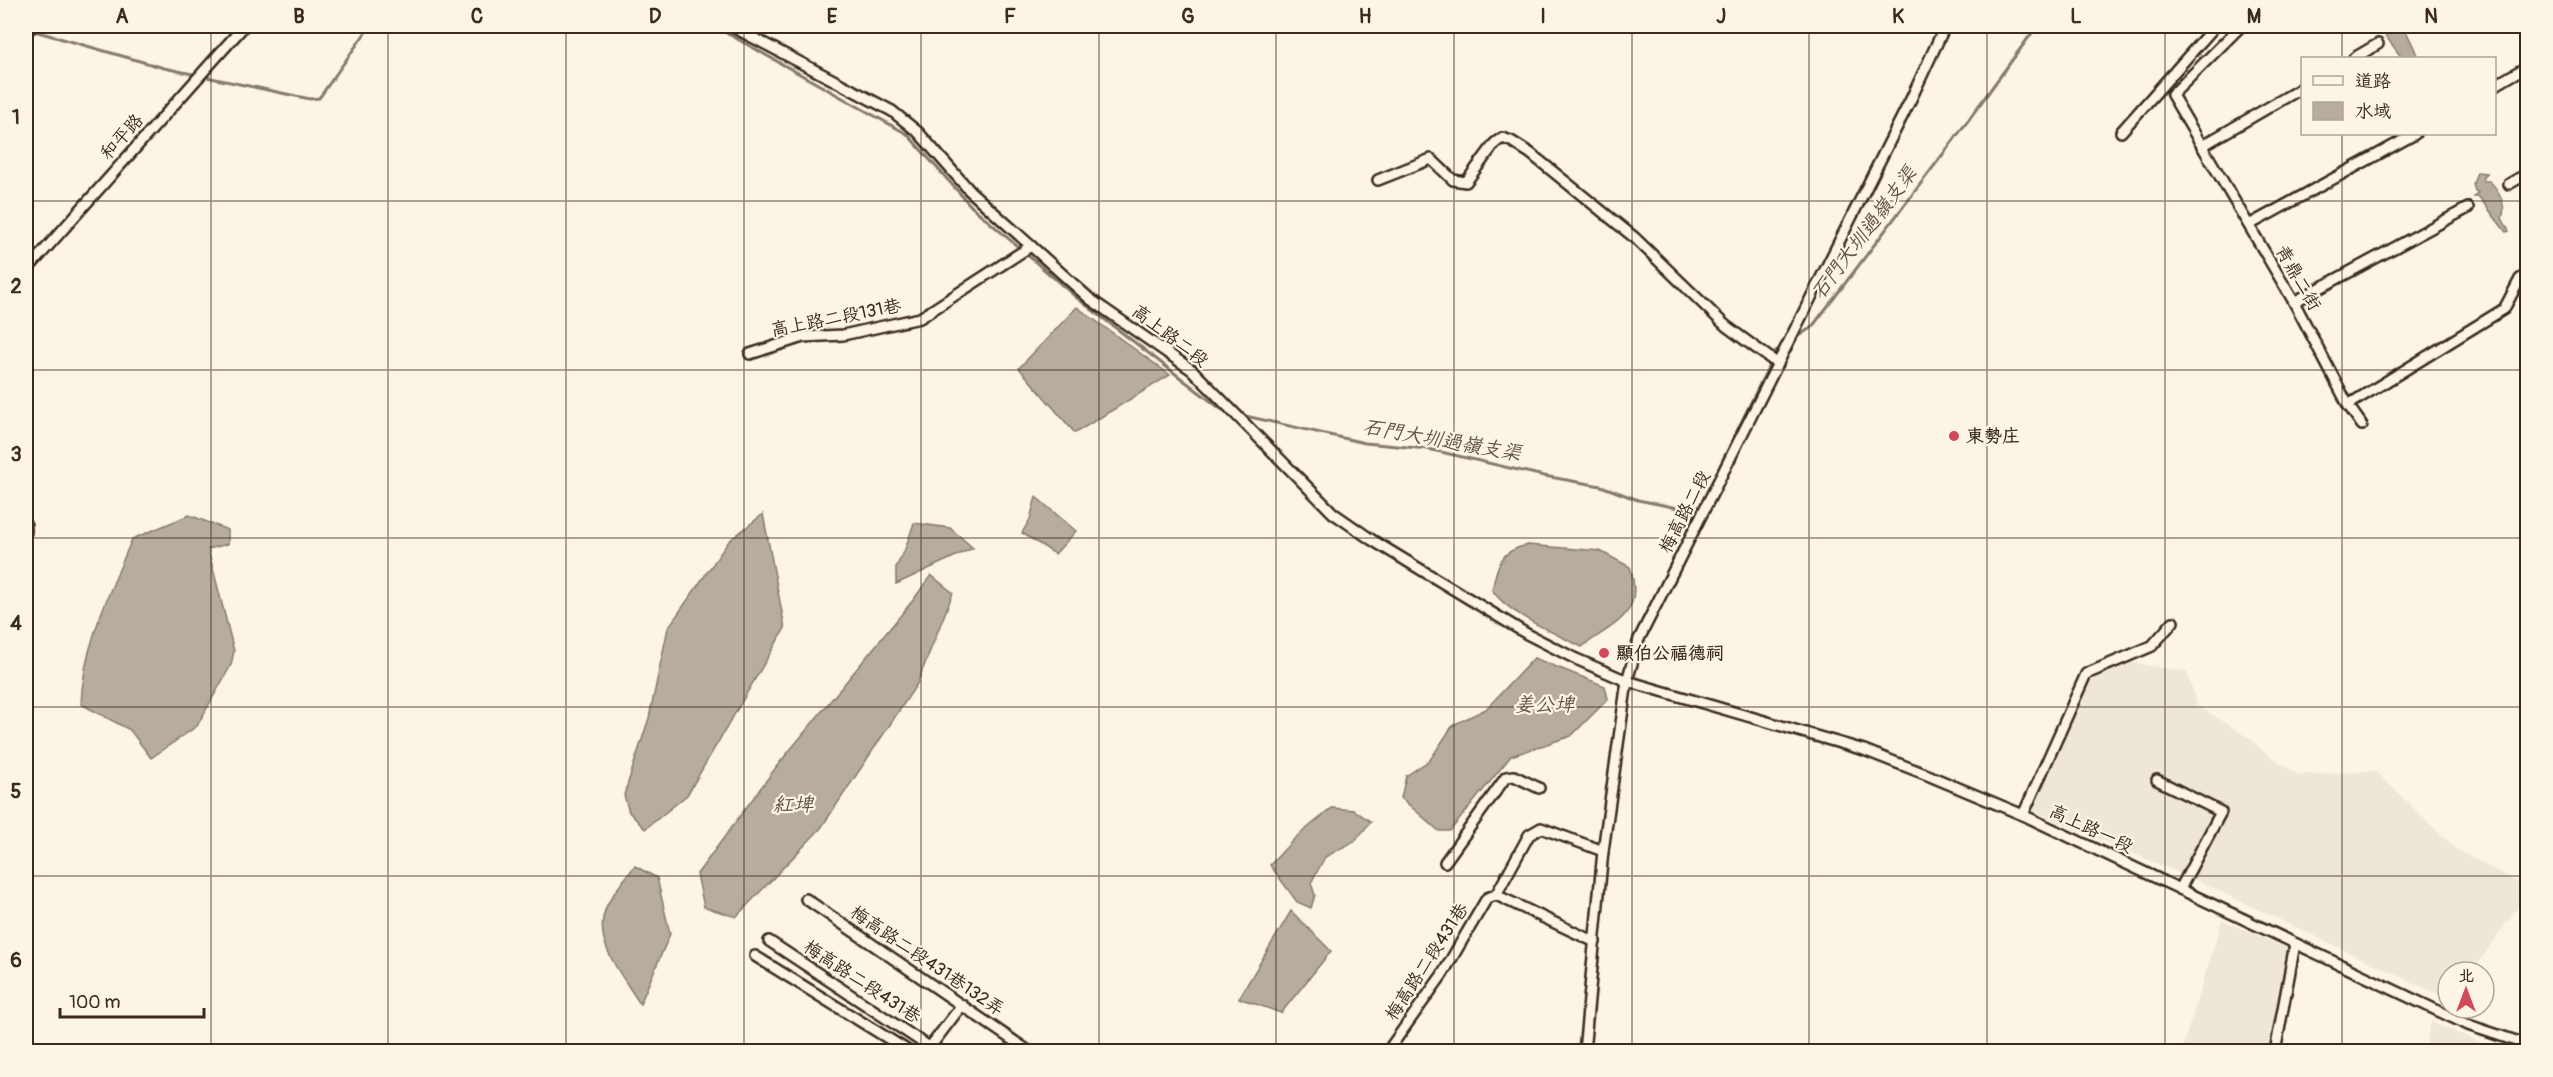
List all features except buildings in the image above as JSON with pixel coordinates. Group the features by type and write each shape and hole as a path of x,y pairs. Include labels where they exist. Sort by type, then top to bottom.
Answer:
{"street":[{"name":"和平路","path":"26,271 244,26"},
{"name":"高上路二段","path":"731,26 892,111 918,132 970,191 1029,247 1090,298 1192,370 1333,513 1372,540 1527,634 1627,681"},
{"name":"梅高路二段","path":"1584,1052 1604,851 1627,681 1639,639 1911,99 1945,26"},
{"path":"2121,132 2215,26"},
{"name":"青鼎二街","path":"2241,26 2172,95 2294,302 2348,405 2362,425"},
{"path":"2356,57 2378,44"},
{"path":"2496,85 2528,66"},
{"path":"2202,146 2301,89"},
{"path":"2249,225 2413,135"},
{"path":"1378,180 1431,159 1453,180 1467,182 1495,143 1502,138 1511,141 1530,153 1635,238 1726,326 1778,363"},
{"path":"2509,184 2528,173"},
{"path":"2294,302 2468,208"},
{"name":"高上路二段131巷","path":"750,354 803,337 843,335 920,318 1029,247"},
{"path":"2348,405 2504,309 2524,277"},
{"path":"26,525 26,532"},
{"path":"2023,815 2086,674 2152,646 2173,622"},
{"name":"高上路一段","path":"1627,681 1864,750 2023,815 2468,1025 2528,1045"},
{"path":"1445,862 1506,777 1514,776 1539,788"},
{"path":"2157,780 2221,812 2180,889"},
{"name":"梅高路二段431巷","path":"1387,1052 1442,975 1487,898 1496,895 1529,835 1541,828 1604,851"},
{"path":"1496,895 1595,942"},
{"name":"梅高路二段431巷132弄","path":"806,898 1030,1052"},
{"name":"梅高路二段431巷","path":"769,941 934,1049"},
{"path":"2275,1052 2295,944"},
{"name":"梅高路二段431巷","path":"755,956 910,1052"},
{"path":"934,1049 962,1005"}],"shaded area":[{"path":"2128,662 2187,672 2197,705 2252,740 2263,751 2298,775 2375,771 2456,849 2527,887 2527,894 2480,960 2436,960 2436,993 2198,881 2030,810 2089,677"},
{"path":"2222,920 2290,949 2271,1051 2181,1052"},
{"path":"2431,1022 2502,1051 2425,1051"}],"water":[{"path":"2387,26 2404,27 2419,57 2401,57 2384,34"},
{"path":"2477,172 2487,173 2483,176 2483,181 2493,184 2499,193 2503,203 2502,218 2509,231 2506,232 2479,197 2474,197 2478,192 2475,191 2473,184"},
{"path":"1077,307 1170,375 1075,433 1019,368"},
{"path":"1036,497 1076,531 1055,554 1022,533 1030,519"},
{"path":"763,514 785,628 687,795 645,829 629,812 624,795 649,718 668,628 729,541"},
{"path":"189,515 228,530 228,544 208,549 234,651 231,665 197,726 151,758 130,730 81,704 83,682 92,640 132,539"},
{"path":"914,523 950,528 973,548 896,584 896,567"},
{"name":"姜公埤","path":"1528,545 1600,551 1630,567 1634,583 1633,596 1624,616 1582,647 1509,607 1492,590 1498,566 1505,555"},
{"name":"紅埤","path":"931,575 953,593 917,684 821,828 736,917 704,907 697,874 777,766 914,599"},
{"name":"姜公埤","path":"1534,658 1605,686 1608,699 1571,736 1511,756 1450,831 1439,831 1401,798 1406,776 1430,760 1453,725 1486,709"},
{"path":"1332,808 1354,810 1371,822 1355,841 1325,857 1311,883 1315,895 1311,908 1297,902 1270,865 1295,838"},
{"path":"635,866 657,878 670,934 640,1004 609,954 602,927 610,900"},
{"path":"1291,911 1331,951 1281,1013 1239,998"}],"waterway":[{"name":"石門大圳過嶺支渠","path":"31,30 164,68 310,99 319,98 370,26"},
{"name":"石門大圳過嶺支渠","path":"714,26 907,134 971,206 1077,298 1221,409 1229,412"},
{"name":"石門大圳過嶺支渠","path":"1794,339 1812,327 2037,26"},
{"name":"石門大圳過嶺支渠","path":"1703,501 1776,351 1784,346"},
{"name":"石門大圳過嶺支渠","path":"1241,415 1365,443 1428,449 1544,476 1601,486 1638,500 1698,512 1699,510"}],"place":[{"name":"東勢庄","path":"1954,436"},
{"name":"顯伯公福德祠","path":"1604,653"}]}
